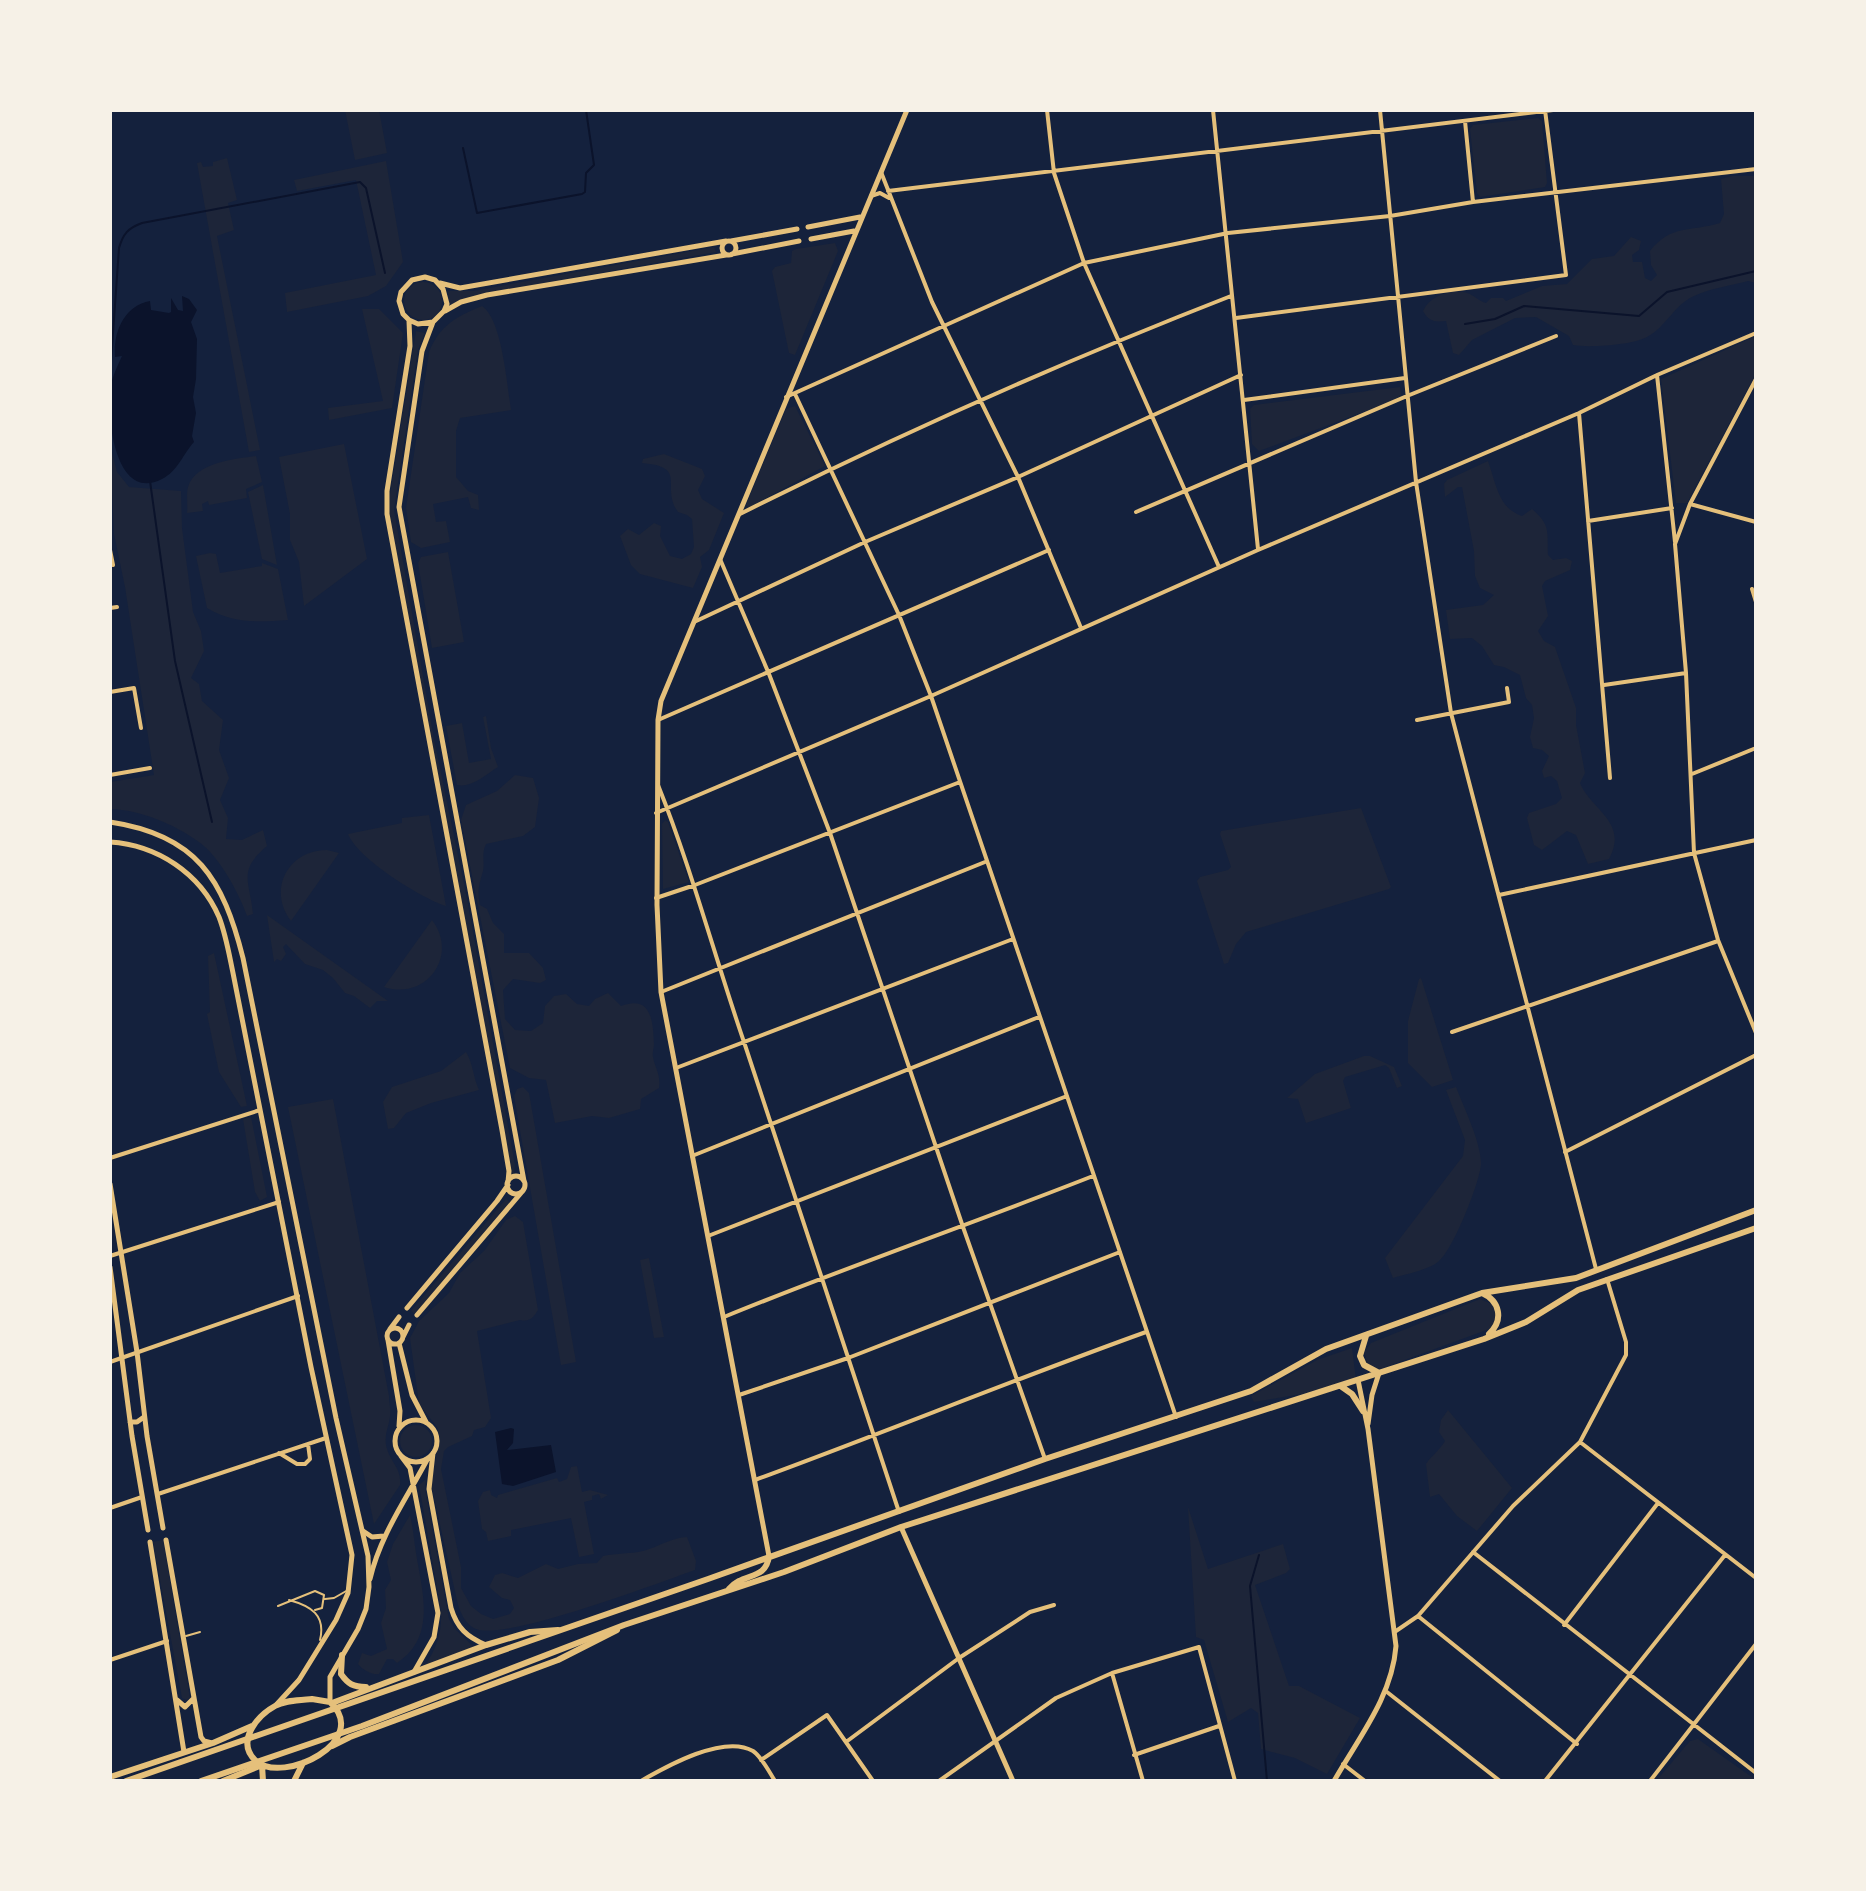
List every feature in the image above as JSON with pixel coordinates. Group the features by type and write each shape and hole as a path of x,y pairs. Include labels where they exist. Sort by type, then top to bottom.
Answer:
{"main road":[{"path":"126,1781 1045,1459 1251,1391 1326,1349 1482,1293 1576,1278 1756,1210"},
{"path":"201,1781 362,1726 624,1625 901,1527 1484,1339 1526,1322 1578,1290 1756,1228"},
{"path":"1482,1293 1494,1301 1499,1310 1496,1328 1484,1339"},
{"path":"1358,1380 1366,1336"},
{"path":"1360,1356 1364,1365 1379,1373"},
{"path":"1342,1387 1352,1394 1363,1411"},
{"path":"729,1589 737,1581 764,1571 768,1567 769,1556"},
{"path":"228,1781 262,1765 303,1762 372,1728 558,1660 624,1625"},
{"path":"110,1777 213,1743 252,1726 276,1705 306,1699 331,1702 486,1645 530,1632 561,1630"},
{"path":"342,1655 341,1674 347,1682 369,1688"},
{"path":"331,1702 339,1712 341,1724 332,1746"},
{"path":"252,1726 247,1745 262,1765 263,1781"},
{"path":"294,1781 303,1762"}],"street":[{"path":"769,1556 661,992 656,898 658,720 661,701 905,110"},
{"path":"1047,110 1054,173 1084,263 1219,567"},
{"path":"1213,110 1228,233 1231,296 1236,318 1258,550"},
{"path":"1380,110 1416,482 1451,713 1596,1269"},
{"path":"888,191 1553,110"},
{"path":"1236,318 1566,275 1545,111"},
{"path":"1465,121 1473,202"},
{"path":"786,397 1084,263 1228,233 1390,216 1556,191 1756,169"},
{"path":"880,170 932,302 1018,477 1081,628"},
{"path":"869,198 880,193 891,199"},
{"path":"808,227 861,217"},
{"path":"433,322 418,324 403,314 399,301 405,286 412,280 425,277 460,288 797,229"},
{"path":"811,239 855,231"},
{"path":"728,241 721,248 729,254"},
{"path":"728,241 735,246 729,254"},
{"path":"417,1315 525,1188 399,507 422,351 433,322 444,311 461,302 799,241"},
{"path":"438,283 446,296 444,311"},
{"path":"738,515 978,400 1231,296"},
{"path":"409,320 410,346 387,491 387,514 501,1122 508,1183 510,1192 521,1193"},
{"path":"656,813 931,696 1756,333"},
{"path":"1136,512 1556,336"},
{"path":"694,622 865,542 1018,477 1241,375"},
{"path":"1657,375 1686,673 1694,853 1718,940 1756,1033"},
{"path":"1244,400 1405,378"},
{"path":"1675,544 1690,504 1756,379"},
{"path":"795,394 899,615 931,696 1176,1417"},
{"path":"1579,413 1610,778"},
{"path":"1690,504 1756,522"},
{"path":"1588,521 1672,508"},
{"path":"110,550 113,565"},
{"path":"658,720 1049,550"},
{"path":"720,559 769,674 830,833 1045,1459"},
{"path":"1752,589 1756,602"},
{"path":"110,608 117,607"},
{"path":"1604,685 1686,673"},
{"path":"110,692 134,688 141,728"},
{"path":"1417,720 1509,702 1507,688"},
{"path":"1692,774 1756,748"},
{"path":"110,775 150,768"},
{"path":"657,781 695,885 899,1512"},
{"path":"656,898 960,782"},
{"path":"110,822 157,834 200,862 221,892 233,920 255,1014 334,1410 363,1531 369,1587"},
{"path":"1499,895 1756,840"},
{"path":"110,842 134,845 166,857 192,878 218,917 233,973 352,1555 349,1589 331,1630 290,1692 276,1705"},
{"path":"661,992 857,911 986,862"},
{"path":"676,1068 1013,939"},
{"path":"1452,1032 1718,940"},
{"path":"692,1156 1039,1017"},
{"path":"1565,1152 1756,1055"},
{"path":"708,1236 1067,1096"},
{"path":"110,1158 261,1109"},
{"path":"407,1308 497,1201 508,1183 518,1176 524,1181"},
{"path":"724,1317 1093,1176"},
{"path":"110,1184 163,1528"},
{"path":"110,1256 280,1201"},
{"path":"739,1395 848,1358 1120,1252"},
{"path":"110,1267 148,1530"},
{"path":"1396,1631 1418,1616 1513,1506 1580,1442 1626,1355 1626,1342 1607,1279"},
{"path":"110,1362 298,1296"},
{"path":"399,1317 389,1331 388,1340 400,1411 395,1444 408,1464 414,1485 438,1613 434,1637 414,1672"},
{"path":"388,1340 394,1344 401,1341 409,1325"},
{"path":"389,1331 399,1330 409,1387 427,1423"},
{"path":"755,1480 873,1437 1017,1378 1147,1332"},
{"path":"1368,1429 1372,1395 1379,1373"},
{"path":"1334,1781 1387,1692 1395,1666 1396,1631 1368,1429 1358,1380"},
{"path":"130,1422 144,1417"},
{"path":"331,1702 330,1677 362,1619 375,1559 437,1440 432,1427 421,1420 407,1422 397,1431"},
{"path":"132,1436 137,1429 147,1436"},
{"path":"158,1494 327,1437"},
{"path":"1580,1442 1756,1578"},
{"path":"279,1453 297,1464 305,1464 310,1459 308,1444"},
{"path":"401,1456 414,1462 430,1456"},
{"path":"430,1456 429,1489 451,1608 461,1629 486,1645"},
{"path":"110,1508 142,1497"},
{"path":"1564,1625 1658,1503"},
{"path":"901,1527 1013,1781"},
{"path":"363,1531 372,1537 385,1535"},
{"path":"166,1540 201,1737 213,1743"},
{"path":"150,1542 184,1752"},
{"path":"1473,1552 1629,1677 1696,1724 1756,1773"},
{"path":"1545,1781 1725,1555"},
{"path":"846,1742 959,1658 1030,1612 1054,1605"},
{"path":"1418,1616 1577,1744"},
{"path":"110,1660 167,1641"},
{"path":"1650,1781 1756,1644"},
{"path":"939,1781 1056,1698 1112,1673 1199,1647 1235,1781"},
{"path":"1112,1673 1143,1781"},
{"path":"1387,1692 1500,1781"},
{"path":"176,1699 185,1707 194,1698"},
{"path":"761,1760 827,1715 873,1781"},
{"path":"1134,1755 1220,1726"},
{"path":"641,1781 694,1755 726,1747 749,1750 761,1760 775,1781"},
{"path":"1343,1764 1365,1781"}],"lane":[{"path":"325,1599 334,1598 349,1589"},
{"path":"278,1606 315,1591 325,1599"},
{"path":"289,1600 314,1610 322,1608 325,1599"},
{"path":"308,1665 322,1630 314,1610"},
{"path":"185,1636 200,1632"}],"shaded area":[{"path":"345,110 379,110 387,153 355,160"},
{"path":"1538,118 1542,121 1545,187 1480,197 1470,129 1473,125"},
{"path":"227,158 237,200 228,203 234,230 217,236 260,450 249,452 197,163 201,162 203,167 213,166 213,162"},
{"path":"386,161 403,262 386,286 368,296 287,312 285,293 376,275 356,180 297,191 294,180"},
{"path":"1756,176 1756,283 1748,281 1694,296 1647,337 1611,345 1573,345 1569,336 1536,317 1515,318 1472,340 1459,355 1453,353 1446,321 1433,320 1423,311 1434,298 1451,292 1466,292 1486,303 1491,298 1506,301 1542,286 1567,284 1592,259 1614,256 1631,237 1641,241 1639,250 1632,255 1633,262 1642,262 1645,278 1651,281 1657,275 1651,265 1650,251 1658,242 1682,230 1720,223 1724,214 1721,179"},
{"path":"835,243 838,251 795,355 789,353 772,271 775,267 791,263 792,251 796,249"},
{"path":"714,247 716,252 478,295 449,305 448,291 473,291"},
{"path":"423,282 437,287 442,301 437,315 423,320 409,315 404,301 409,287"},
{"path":"182,296 189,299 197,310 191,322 197,339 194,442 168,476 146,483 134,479 125,469 113,438 110,391 122,356 115,357 116,338 122,322 133,308 150,301 151,310 169,313 171,298 178,310 183,311"},
{"path":"482,306 489,313 499,338 511,410 460,418 456,431 456,477 468,491 478,495 479,510 471,508 468,497 433,504 436,522 446,521 450,542 421,548 411,542 406,508 429,352 438,335 450,323"},
{"path":"362,309 379,309 403,333 392,408 329,420 328,408 383,401"},
{"path":"416,331 425,333 418,350 394,510 434,739 467,899 515,1165 514,1174 511,1174 389,518 390,494"},
{"path":"1756,336 1756,373 1687,503 1676,503 1661,379"},
{"path":"1400,387 1401,395 1393,401 1259,451 1252,444 1250,409 1254,405"},
{"path":"795,406 825,466 748,508 746,505 786,409"},
{"path":"344,444 367,559 304,606 299,562 290,540 290,514 279,457"},
{"path":"110,445 117,472 129,487 181,491 182,528 193,612 201,631 204,651 191,678 199,684 202,701 223,720 219,750 229,778 220,800 228,818 226,839 242,840 263,830 267,846 249,870 253,914 247,916 228,876 199,842 157,819 110,809 110,782 154,775 114,534"},
{"path":"664,454 702,469 705,476 698,490 702,499 724,513 709,550 700,557 702,567 693,588 640,574 631,565 620,536 628,529 639,535 654,523 661,526 660,536 670,556 682,559 691,554 694,547 692,519 678,512 673,503 669,473 656,465 642,463 643,459"},
{"path":"256,456 262,482 246,489 247,498 209,505 208,501 202,504 203,511 187,513 188,487 199,472 217,463"},
{"path":"1488,461 1499,494 1508,507 1522,516 1532,509 1545,525 1548,555 1553,560 1566,558 1572,561 1570,570 1545,581 1542,586 1548,616 1538,631 1544,641 1555,647 1576,708 1585,773 1580,783 1612,826 1614,846 1609,859 1588,864 1576,835 1567,831 1542,850 1534,845 1527,818 1529,813 1556,804 1562,798 1557,781 1551,776 1544,778 1542,771 1549,756 1533,748 1530,737 1534,718 1532,705 1526,698 1520,675 1494,665 1482,646 1472,638 1450,639 1446,610 1483,605 1494,595 1480,588 1475,576 1474,551 1462,487 1445,497 1444,484"},
{"path":"263,485 277,565 262,559 248,492"},
{"path":"448,552 464,642 432,648 418,563 421,557"},
{"path":"216,554 220,573 262,566 262,563 278,569 288,620 237,619 207,608 196,556"},
{"path":"486,716 491,748 498,767 473,783 457,785 446,726 462,723 469,763 491,759 483,717"},
{"path":"515,775 533,778 539,798 535,827 523,836 486,844 479,900 504,934 504,953 529,953 543,968 546,980 540,983 513,979 503,990 505,1019 515,1030 531,1031 543,1023 545,1006 554,996 566,994 577,1004 589,1006 608,993 621,1006 631,1003 644,1007 653,1026 653,1055 659,1088 641,1099 640,1109 609,1118 592,1116 555,1123 546,1080 529,1078 510,1068 461,820 466,805 497,791"},
{"path":"1361,808 1391,887 1246,932 1236,944 1228,963 1224,964 1197,881 1200,877 1231,867 1221,831"},
{"path":"429,815 446,906 422,895 377,866 348,834 402,823 402,818"},
{"path":"665,820 689,882 663,889 662,824"},
{"path":"327,850 339,853 291,921 281,897 285,874 302,857"},
{"path":"267,915 388,1001 377,1001 370,1008 345,993 323,970 305,964 286,944 283,947 286,954 281,961 277,959 274,962"},
{"path":"432,920 442,947 434,972 413,987 400,990 384,987"},
{"path":"214,953 247,1106 241,1107 219,1072 207,1014 210,1012 208,956"},
{"path":"1421,978 1453,1080 1432,1087 1408,1063 1408,1021"},
{"path":"466,1052 479,1090 406,1113 394,1128 388,1129 383,1102 392,1087 441,1071"},
{"path":"1364,1056 1394,1067 1402,1086 1397,1088 1385,1065 1345,1077 1343,1081 1351,1108 1306,1123 1298,1099 1287,1098 1315,1074"},
{"path":"523,1087 529,1093 576,1362 561,1365 514,1096 517,1089"},
{"path":"1456,1087 1480,1155 1476,1185 1458,1230 1439,1261 1393,1278 1385,1258 1463,1156 1465,1140 1446,1090"},
{"path":"333,1099 389,1396 386,1444 400,1479 400,1485 374,1524 288,1107"},
{"path":"251,1117 267,1197 260,1201 255,1192 243,1119"},
{"path":"506,1199 510,1202 415,1314 411,1311"},
{"path":"515,1216 523,1222 538,1310 529,1320 477,1331 491,1418 485,1427 474,1430 472,1436 444,1451 441,1469 461,1567 461,1588 471,1606 493,1619 510,1614 514,1608 510,1600 502,1598 489,1587 495,1575 502,1573 518,1578 546,1564 558,1569 597,1563 603,1556 643,1551 687,1537 696,1561 695,1570 617,1598 518,1627 476,1629 464,1619 458,1605 431,1484 440,1436 437,1427 419,1404 410,1338 419,1321 449,1293 460,1273 484,1251 506,1220"},
{"path":"649,1258 664,1337 654,1338 640,1260"},
{"path":"1480,1299 1492,1304 1497,1316 1492,1328 1380,1369 1368,1366 1364,1352 1371,1343"},
{"path":"1352,1348 1356,1380 1254,1402 1251,1396 1317,1360"},
{"path":"1448,1410 1512,1488 1477,1531 1457,1516 1439,1494 1430,1497 1426,1464 1445,1441 1439,1432 1441,1420"},
{"path":"416,1425 428,1429 432,1441 428,1453 416,1457 404,1453 400,1441 404,1429"},
{"path":"514,1429 513,1443 507,1450 551,1445 556,1472 513,1486 502,1484 495,1432"},
{"path":"577,1466 582,1492 590,1490 608,1495 601,1499 599,1494 592,1496 592,1500 584,1502 594,1554 579,1557 571,1518 511,1530 511,1536 488,1541 482,1529 478,1501 483,1492 490,1490 491,1495 497,1498 498,1495 557,1478 559,1482 567,1479 571,1467"},
{"path":"426,1479 425,1489 449,1619 474,1647 425,1666 438,1640 441,1626 419,1485"},
{"path":"1188,1507 1208,1569 1283,1544 1290,1569 1255,1585 1289,1686 1299,1686 1360,1718 1327,1774 1295,1758 1261,1749 1258,1713 1251,1708 1228,1722 1204,1640 1196,1637"},
{"path":"410,1515 423,1598 422,1627 410,1652 397,1663 387,1659 379,1674 373,1674 358,1664 362,1653 371,1656 387,1649 381,1623 386,1608 385,1590 391,1580 387,1562 393,1544"},
{"path":"163,1540 190,1698 187,1700 182,1698 153,1542"},
{"path":"1698,1739 1756,1781 1656,1781 1690,1741"}],"waterway":[{"path":"463,148 477,213 582,194 585,192 586,173 594,165 586,110"},
{"path":"110,376 119,248 127,232 142,223 360,182 366,188 385,273"},
{"path":"1465,324 1495,319 1524,306 1639,316 1667,292 1756,271"},
{"path":"150,481 175,661 212,822"},
{"path":"1259,1555 1250,1586 1267,1781"}]}
